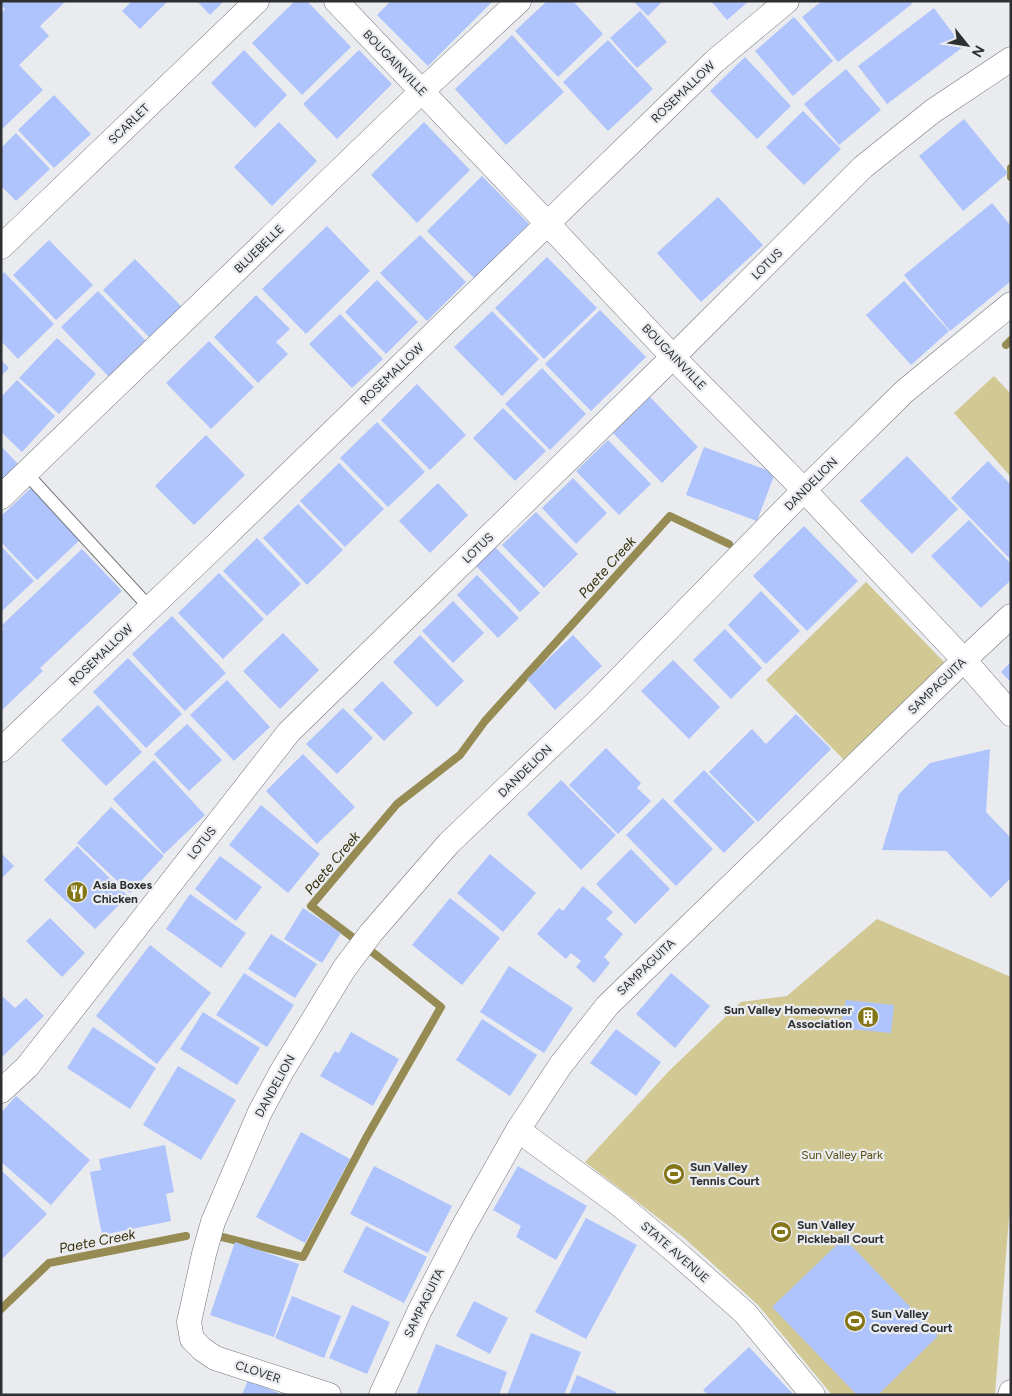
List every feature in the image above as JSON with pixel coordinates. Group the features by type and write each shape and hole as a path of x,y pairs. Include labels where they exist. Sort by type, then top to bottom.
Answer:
{"street":[{"name":"SCARLET","path":"1,247 257,1"},
{"name":"BOUGAINVILLE","path":"336,1 673,357 804,490 964,660 1011,714"},
{"name":"BLUEBELLE","path":"1,497 422,91 519,1"},
{"name":"ROSEMALLOW","path":"1,750 715,61 786,1"},
{"name":"LOTUS","path":"1,1091 27,1067 290,732 673,357 863,167 933,111 1011,59"},
{"name":"DANDELION","path":"192,1339 189,1322 212,1222 260,1112 282,1071 344,969 371,933 449,843 596,703 804,490 905,391 1011,304"},
{"name":"SAMPAGUITA","path":"381,1395 420,1310 518,1130 560,1066 607,1006 1011,616"},
{"name":"STATE AVENUE","path":"518,1130 620,1205 678,1253 745,1313 813,1395"},
{"name":"CLOVER","path":"192,1339 215,1358 329,1395"}],"lane":[{"path":"26,473 150,608"}],"green space":[{"path":"994,376 1011,394 1011,477 954,413"},
{"path":"866,582 944,662 844,760 766,680"},
{"name":"Sun Valley Park","path":"877,919 1011,977 1011,1192 995,1395 832,1395 758,1305 682,1236 585,1162 669,1071 741,1002 787,996"}],"building":[{"path":"1,1 66,1 40,26 49,36 19,65 43,90 1,130 1,13 5,9 1,5"},
{"path":"132,1 168,1 140,29 122,11"},
{"path":"197,1 224,1 210,15"},
{"path":"295,1 307,1 351,47 302,95 252,43"},
{"path":"391,1 493,1 428,66 377,15"},
{"path":"547,1 573,1 603,34 558,77 515,31"},
{"path":"633,1 663,1 648,16"},
{"path":"711,1 749,1 727,20"},
{"path":"822,1 910,1 912,4 838,62 802,17"},
{"path":"934,8 963,47 887,104 858,66"},
{"path":"640,11 667,42 637,68 610,38"},
{"path":"794,17 833,61 793,96 755,51"},
{"path":"512,35 564,92 506,145 455,89"},
{"path":"608,40 653,89 608,131 563,82"},
{"path":"244,50 287,95 255,128 211,83"},
{"path":"359,50 392,84 337,139 303,104"},
{"path":"745,57 791,106 757,139 710,91"},
{"path":"846,69 881,110 839,145 804,104"},
{"path":"54,95 91,134 54,168 18,130"},
{"path":"803,111 841,149 804,185 766,147"},
{"path":"964,119 1008,173 963,211 919,156"},
{"path":"279,122 317,161 272,206 234,167"},
{"path":"424,122 470,170 417,223 371,175"},
{"path":"16,133 50,169 16,201 1,186 1,148"},
{"path":"482,176 531,226 476,280 427,231"},
{"path":"718,197 763,245 701,302 657,253"},
{"path":"992,203 1011,226 1011,281 950,331 904,275"},
{"path":"327,226 370,271 306,334 262,289"},
{"path":"420,235 466,282 427,321 380,273"},
{"path":"49,240 93,285 56,320 13,275"},
{"path":"547,257 597,308 544,359 495,308"},
{"path":"135,259 182,307 150,338 103,290"},
{"path":"4,272 54,324 18,359 1,341 1,275"},
{"path":"377,280 418,322 386,354 345,312"},
{"path":"904,281 949,331 911,365 866,315"},
{"path":"98,291 149,344 112,380 61,327"},
{"path":"256,295 290,329 276,342 288,354 258,383 214,337"},
{"path":"600,310 646,357 591,411 545,364"},
{"path":"492,311 539,359 502,396 454,347"},
{"path":"340,314 383,359 352,388 309,344"},
{"path":"57,338 96,374 59,414 19,378"},
{"path":"209,341 254,387 211,429 166,383"},
{"path":"1,360 9,368 1,376"},
{"path":"542,368 586,414 550,450 505,404"},
{"path":"17,380 55,416 22,452 1,432 1,397"},
{"path":"417,384 466,435 430,470 381,420"},
{"path":"650,397 698,447 662,483 613,433"},
{"path":"503,408 546,451 515,481 473,438"},
{"path":"377,422 425,472 388,507 340,458"},
{"path":"206,435 245,475 194,525 155,486"},
{"path":"608,440 651,484 619,515 576,471"},
{"path":"1,446 18,464 1,481"},
{"path":"704,447 775,473 757,521 686,495"},
{"path":"907,456 958,509 912,554 860,501"},
{"path":"988,461 1011,485 1011,560 951,498"},
{"path":"339,463 384,509 345,547 300,501"},
{"path":"573,478 607,513 576,544 542,508"},
{"path":"438,483 468,515 430,553 399,521"},
{"path":"32,487 81,539 37,580 1,542 1,516"},
{"path":"298,504 343,550 307,585 263,538"},
{"path":"536,512 578,554 544,588 502,545"},
{"path":"969,520 1011,564 1011,580 981,608 931,556"},
{"path":"804,526 858,581 807,631 753,576"},
{"path":"257,538 301,584 267,616 223,571"},
{"path":"1,546 34,581 1,612"},
{"path":"495,547 540,593 520,612 476,566"},
{"path":"82,549 122,591 40,668 43,671 1,711 1,631 4,629 1,626"},
{"path":"219,573 264,619 223,659 178,613"},
{"path":"477,575 519,618 498,638 457,595"},
{"path":"761,591 800,631 766,664 728,625"},
{"path":"453,601 484,633 453,663 422,631"},
{"path":"172,616 226,673 185,711 132,654"},
{"path":"725,629 762,668 731,699 693,660"},
{"path":"283,633 319,670 280,709 243,671"},
{"path":"420,635 464,681 437,707 393,662"},
{"path":"573,635 602,666 555,710 527,679"},
{"path":"128,658 182,714 146,748 93,692"},
{"path":"673,660 720,707 689,739 641,691"},
{"path":"1011,662 1011,682 1001,672"},
{"path":"227,680 270,727 234,761 190,715"},
{"path":"382,681 413,713 384,741 353,710"},
{"path":"98,705 142,752 106,786 61,740"},
{"path":"343,708 373,738 337,774 306,744"},
{"path":"796,714 831,749 758,822 709,772 752,729 766,744"},
{"path":"187,724 222,760 189,791 154,754"},
{"path":"606,748 641,783 637,788 651,801 618,834 569,785"},
{"path":"990,749 986,812 1011,838 1011,878 991,898 946,851 882,850 899,794 930,763"},
{"path":"303,754 355,807 317,844 266,791"},
{"path":"154,760 205,815 164,854 113,799"},
{"path":"704,770 755,822 724,853 673,801"},
{"path":"561,780 616,835 581,870 527,814"},
{"path":"663,798 713,849 676,886 626,835"},
{"path":"261,805 320,854 288,893 229,845"},
{"path":"111,807 164,856 130,893 77,843"},
{"path":"77,846 128,896 95,929 44,880"},
{"path":"631,849 670,889 635,924 596,884"},
{"path":"1,853 14,866 1,879"},
{"path":"490,854 536,893 503,932 457,893"},
{"path":"220,856 262,887 236,921 195,889"},
{"path":"583,886 613,912 606,919 623,934 604,957 610,963 594,983 576,967 581,961 571,953 566,959 537,934 559,908 563,911"},
{"path":"190,894 246,933 221,968 166,929"},
{"path":"450,898 500,938 462,985 412,945"},
{"path":"303,908 341,933 322,963 284,939"},
{"path":"50,918 85,953 62,977 26,941"},
{"path":"271,934 317,964 295,998 248,969"},
{"path":"150,945 211,993 157,1064 96,1016"},
{"path":"509,966 573,1008 544,1053 480,1012"},
{"path":"244,973 294,1005 267,1047 216,1015"},
{"path":"671,973 710,1006 675,1048 636,1014"},
{"path":"1,995 15,1008 26,998 44,1016 1,1058"},
{"name":"Sun Valley Homeowner Association","path":"846,1000 894,1005 891,1033 840,1028"},
{"path":"203,1012 260,1048 237,1085 180,1049"},
{"path":"482,1019 537,1055 510,1096 456,1060"},
{"path":"93,1027 156,1068 130,1109 67,1068"},
{"path":"616,1029 661,1062 636,1096 590,1063"},
{"path":"351,1032 399,1059 373,1106 320,1076 335,1051 339,1053"},
{"path":"178,1066 236,1100 201,1160 143,1125"},
{"path":"16,1096 90,1160 51,1205 1,1162 1,1113"},
{"path":"301,1132 350,1159 305,1243 256,1217"},
{"path":"165,1145 174,1192 166,1194 171,1221 102,1235 90,1172 101,1170 99,1159"},
{"path":"374,1166 452,1206 428,1253 350,1214"},
{"path":"518,1166 587,1206 556,1260 516,1237 521,1226 493,1210"},
{"path":"1,1170 47,1214 1,1260"},
{"path":"586,1218 637,1245 586,1339 535,1312"},
{"path":"366,1226 427,1257 404,1303 343,1272"},
{"name":"Sun Valley Covered Court","path":"844,1238 938,1336 878,1395 857,1395 772,1307"},
{"path":"235,1242 299,1264 274,1337 210,1315"},
{"path":"292,1296 341,1316 324,1358 275,1338"},
{"path":"474,1301 508,1318 490,1354 456,1336"},
{"path":"352,1305 390,1322 367,1374 329,1358"},
{"path":"531,1333 581,1352 564,1395 507,1395"},
{"path":"436,1344 507,1372 499,1395 416,1395"},
{"path":"749,1347 792,1393 790,1395 708,1395 703,1390"},
{"path":"577,1375 616,1392 615,1395 569,1395"},
{"path":"248,1380 283,1395 242,1395"}],"waterway":[{"name":"Paete Creek","path":"1011,168 1011,177"},
{"name":"Paete Creek","path":"1006,345 1011,340"},
{"name":"Paete Creek","path":"222,1237 303,1257 366,1138 441,1007 311,906 397,804 460,755 485,721 670,516 729,544"},
{"name":"Paete Creek","path":"1,1309 49,1263 186,1236"}],"place":[{"name":"Asia Boxes Chicken","path":"77,892"},
{"name":"Sun Valley Homeowner Association","path":"868,1017"},
{"name":"Sun Valley Tennis Court","path":"674,1174"},
{"name":"Sun Valley Pickleball Court","path":"781,1232"},
{"name":"Sun Valley Covered Court","path":"855,1321"}]}
